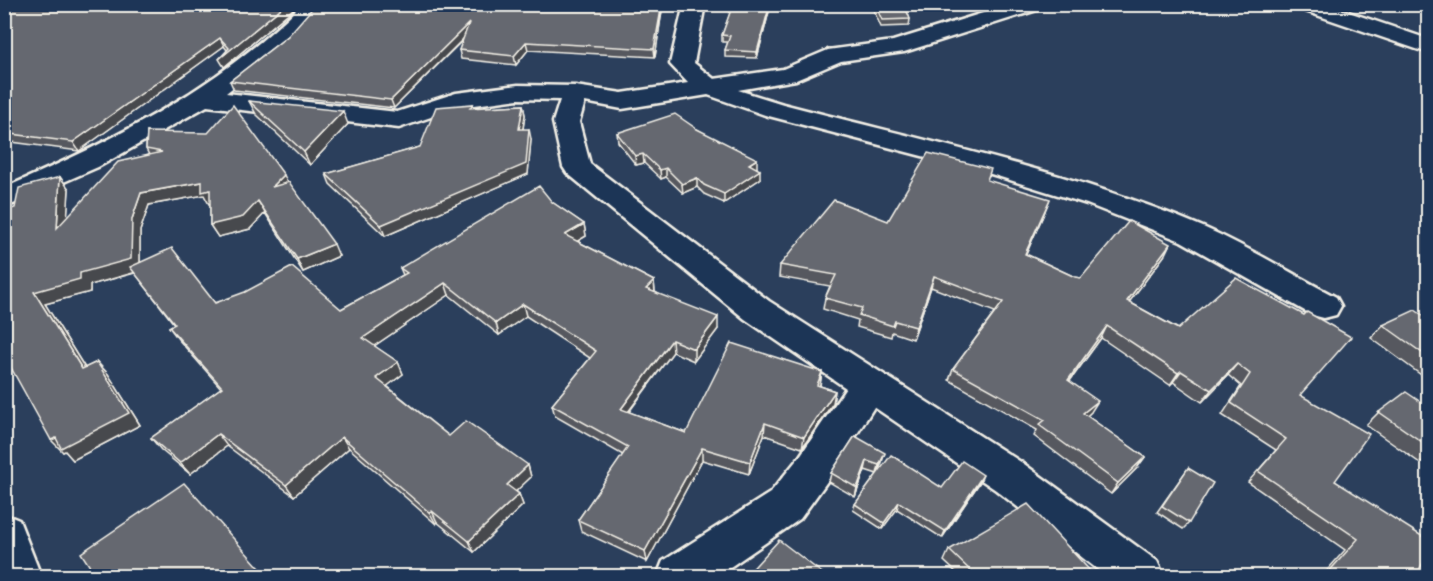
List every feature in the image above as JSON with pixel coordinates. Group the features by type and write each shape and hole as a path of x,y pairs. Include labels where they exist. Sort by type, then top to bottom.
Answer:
{"street":[{"path":"4,199 53,178 205,98 270,48 314,4"},
{"path":"695,4 682,64 690,75 710,87 769,108 1038,177 1128,208 1228,251 1324,306"},
{"path":"205,98 399,120 456,100 482,95 518,92 575,93 622,101 788,75 836,55 896,47 1036,4"},
{"path":"1303,4 1428,46"},
{"path":"575,93 566,122 577,167 757,310 1010,477 1141,576"},
{"path":"679,576 785,506 814,468 869,384"},
{"path":"4,534 19,576"}],"building":[{"path":"4,4 286,4 219,59 229,48 220,38 73,142 4,133"},
{"path":"316,4 662,4 654,49 526,42 514,56 459,50 469,23 391,100 230,81 288,36"},
{"path":"733,4 770,4 757,52 725,50 730,36 722,35"},
{"path":"875,4 904,4 910,19 882,20"},
{"path":"249,101 343,111 304,152"},
{"path":"473,104 470,108 523,105 519,129 529,129 526,164 381,225 326,174 420,147 436,107"},
{"path":"233,105 284,175 272,187 289,182 334,244 297,259 258,201 243,217 210,225 210,190 202,192 202,182 141,193 132,219 131,259 80,273 80,279 34,292 82,369 97,362 129,413 61,448 56,438 51,440 4,355 4,211 15,208 19,188 60,177 57,228 118,162 162,152 146,149 147,132 208,133"},
{"path":"675,114 697,129 757,159 749,164 760,170 724,194 704,185 697,178 682,184 666,168 660,170 643,154 635,156 617,133"},
{"path":"928,153 991,169 987,180 1050,199 1025,254 1075,277 1081,278 1129,221 1170,244 1127,301 1178,329 1236,278 1304,315 1307,312 1351,337 1300,395 1369,434 1335,481 1428,540 1428,553 1416,576 1325,576 1358,539 1258,471 1286,439 1231,403 1250,374 1237,364 1211,390 1181,371 1178,373 1107,326 1068,380 1098,401 1083,413 1145,457 1118,483 1039,425 1045,420 953,369 1003,302 934,276 916,327 895,321 893,326 859,315 862,308 825,298 836,275 780,265 834,200 888,221"},
{"path":"539,186 552,202 584,224 565,235 654,281 646,289 718,317 694,349 672,340 621,409 686,433 731,343 822,372 817,385 835,391 804,437 765,423 750,462 702,448 645,551 578,520 628,447 552,405 596,351 523,304 496,323 445,283 363,338 398,362 376,378 449,436 466,421 528,465 507,485 519,494 469,541 432,511 430,513 342,437 286,485 218,434 180,463 151,438 222,387 169,327 175,324 130,267 172,248 215,303 245,292 292,267 341,309 407,273 400,268"},
{"path":"1415,310 1428,319 1428,357 1383,325"},
{"path":"1406,392 1428,407 1428,446 1379,412"},
{"path":"855,436 885,453 879,465 867,461 857,488 831,473"},
{"path":"891,455 942,488 962,461 983,475 945,531 899,502 884,523 855,504"},
{"path":"1188,468 1213,483 1189,523 1162,506"},
{"path":"184,483 267,576 96,576 81,553"},
{"path":"1028,504 1095,576 976,576 949,550"},
{"path":"779,540 826,576 746,576"}]}
